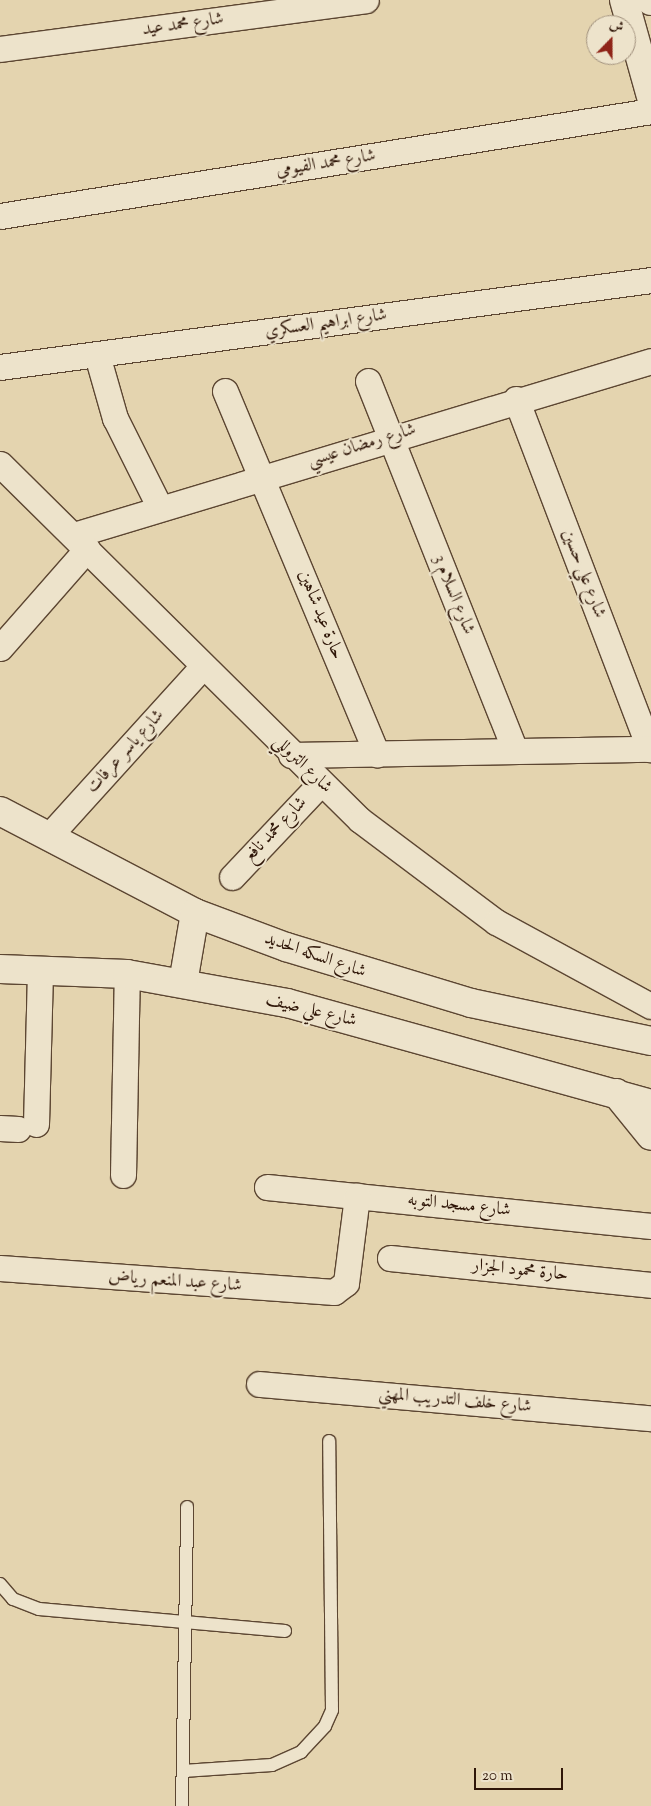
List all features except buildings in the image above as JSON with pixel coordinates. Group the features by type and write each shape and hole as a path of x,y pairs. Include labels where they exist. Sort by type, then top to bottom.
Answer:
{"main road":[{"path":"624,0 651,97"},
{"name":"شارع السكه الحديد","path":"0,811 195,913 387,980 651,1041"},
{"path":"183,983 195,913"},
{"name":"شارع علي ضيف","path":"0,969 127,974 183,983 326,1013 651,1104"},
{"path":"616,1093 651,1136"}],"street":[{"name":"شارع محمد عيد","path":"0,49 366,0"},
{"name":"شارع محمد الفيومي","path":"0,216 651,111"},
{"name":"شارع ابراهيم العسكري","path":"0,367 651,280"},
{"path":"97,355 115,418 160,508"},
{"name":"شارع رمضان عيسي","path":"81,542 160,508 516,399 651,361"},
{"name":"شارع السلام 3","path":"368,381 515,752"},
{"name":"حارة عيد شاهين","path":"225,391 263,476 377,754"},
{"name":"شارع علي حسين","path":"516,399 650,749"},
{"name":"شارع التروللي","path":"0,464 81,542 291,755 426,873 496,922 651,1006"},
{"path":"0,648 81,542"},
{"name":"شارع ياسر عرفات","path":"48,837 203,666"},
{"path":"291,755 650,749"},
{"name":"شارع محمد نافع","path":"232,877 321,783"},
{"path":"18,1127 40,970"},
{"path":"123,1174 127,974"},
{"name":"شارع مسجد التوبه","path":"267,1187 651,1226"},
{"name":"شارع عبد المنعم رياض","path":"0,1268 327,1292 346,1283 357,1196"},
{"name":"حارة محمود الجزار","path":"390,1258 651,1285"},
{"name":"شارع خلف التدريب المهني","path":"259,1384 651,1418"}],"lane":[{"path":"183,1771 272,1765 302,1752 325,1726 332,1710 329,1441"},
{"path":"182,1806 187,1507"},
{"path":"0,1584 14,1599 39,1609 285,1632"}]}
